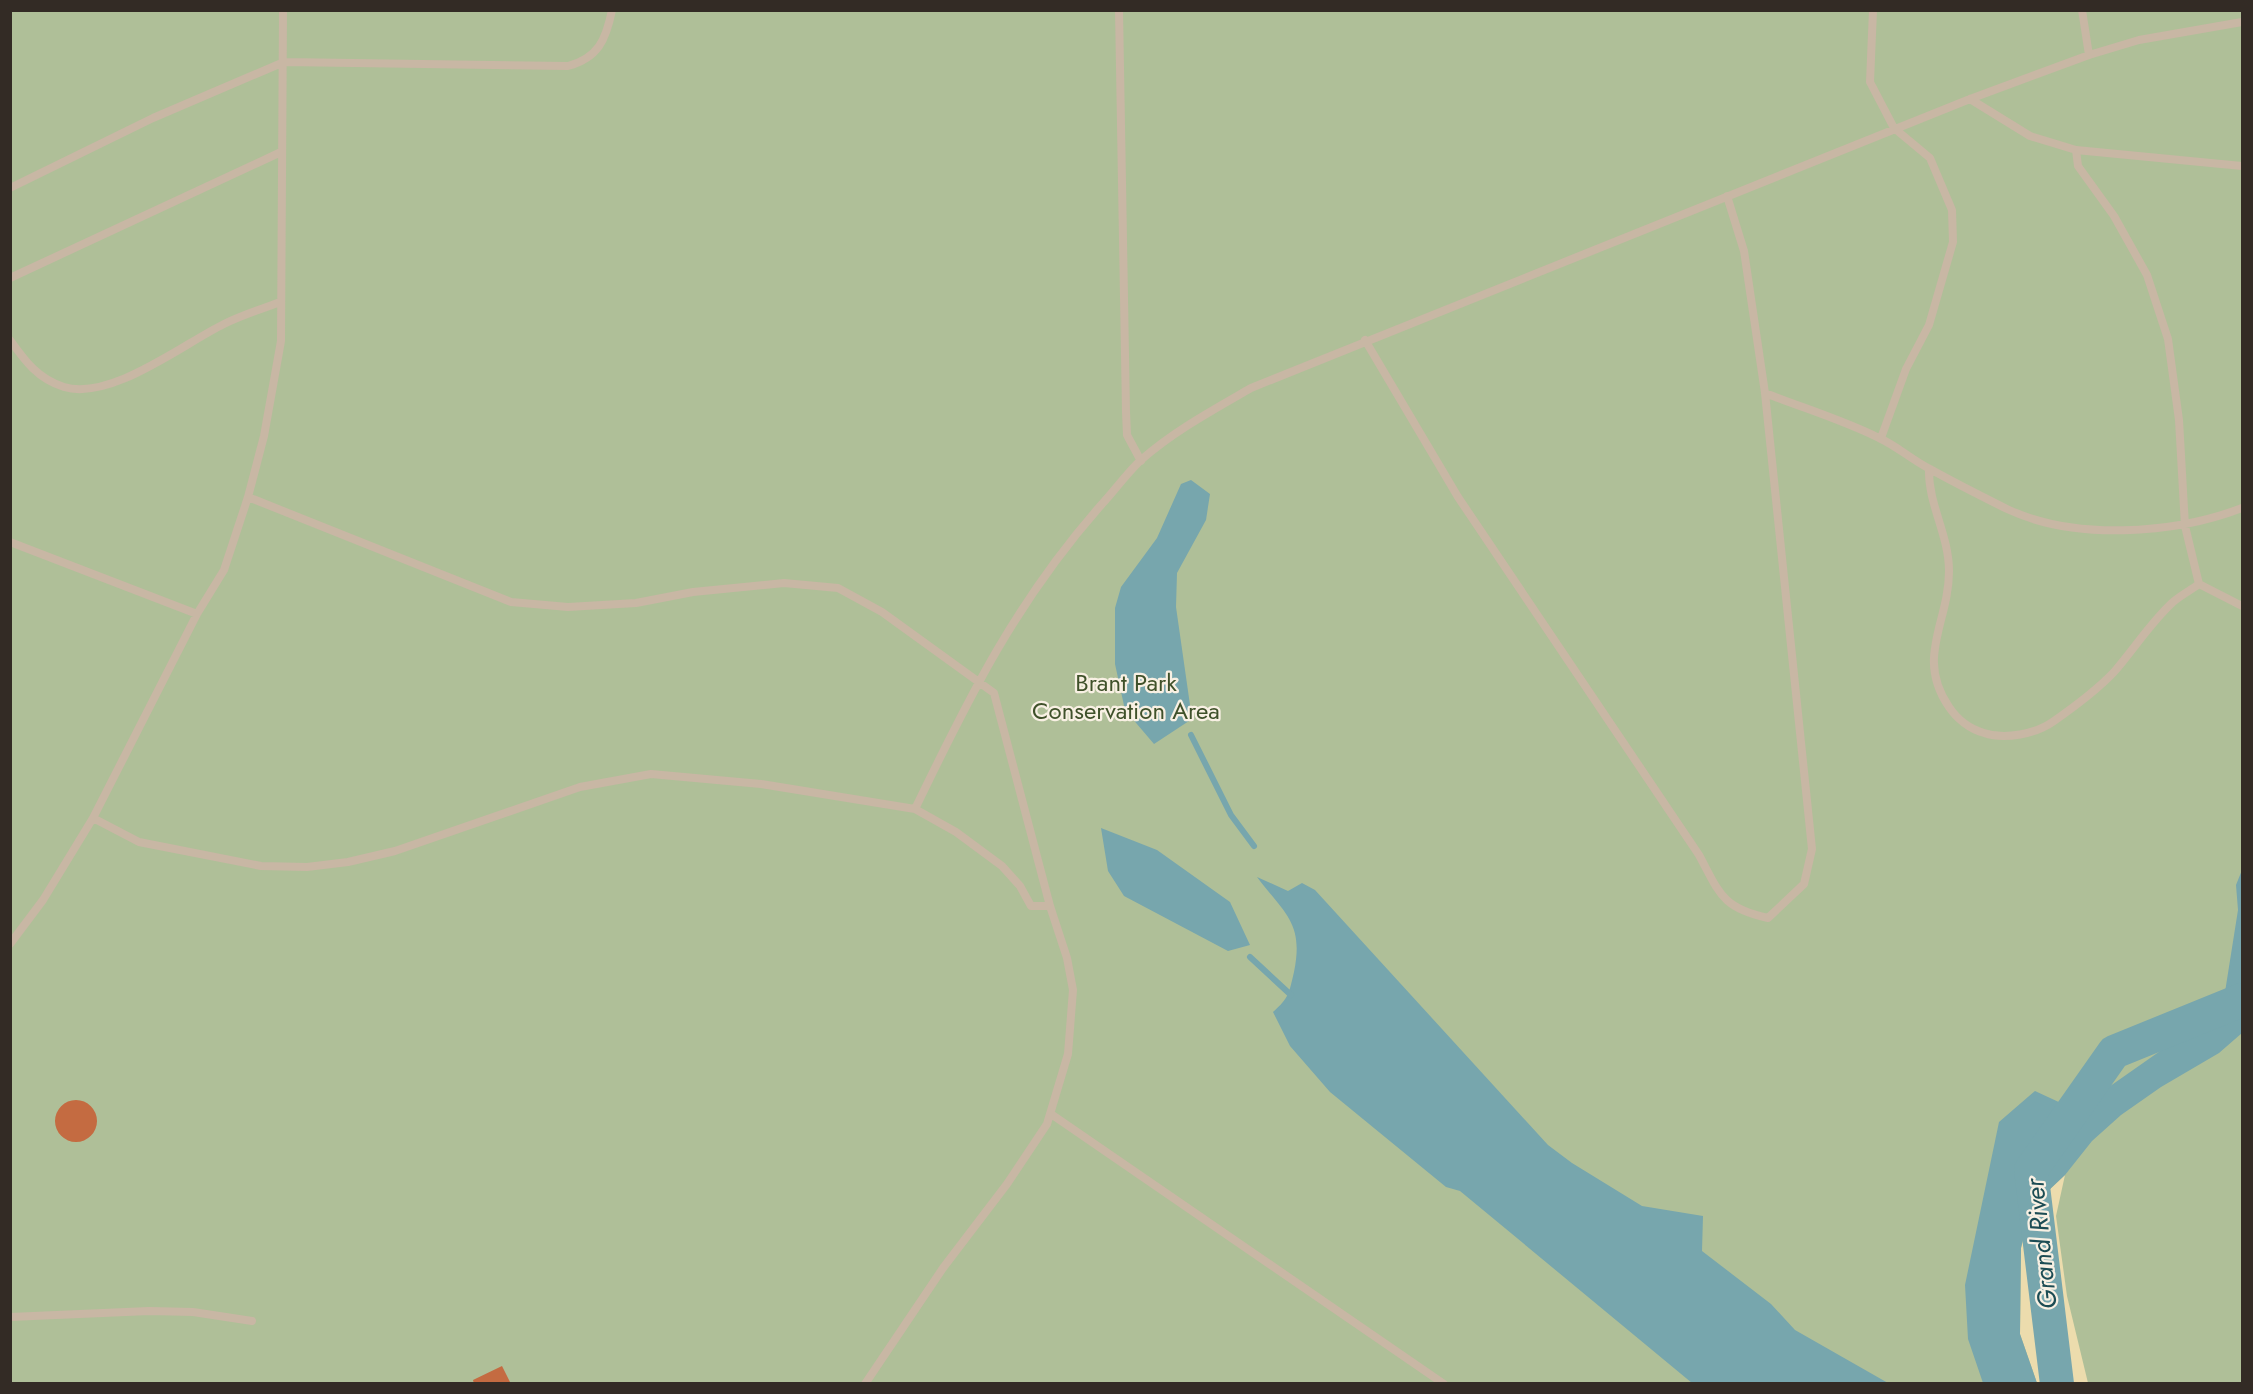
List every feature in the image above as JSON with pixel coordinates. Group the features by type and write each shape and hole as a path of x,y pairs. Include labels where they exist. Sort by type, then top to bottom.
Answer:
{"lane":[{"path":"10,945 44,900 93,818 197,614 224,570 248,497 264,436 281,341 283,10"},
{"path":"10,188 153,118 284,62 568,66 592,57 601,44 612,10"},
{"path":"1119,10 1127,435 1141,461"},
{"path":"1873,10 1870,82 1894,128 1930,158 1952,210 1953,242 1929,325 1906,369 1881,438"},
{"path":"2082,10 2089,55"},
{"path":"915,808 978,679 1043,576 1080,529 1141,461 1189,424 1251,388 1365,340 1894,128 2089,55 2139,40 2242,22"},
{"path":"1970,99 2030,136 2076,150 2242,166"},
{"path":"2076,150 2078,166 2114,216 2147,275 2168,339 2179,420 2185,526 2199,584 2242,606"},
{"path":"10,278 281,152"},
{"path":"1365,340 1458,497 1699,855 1717,888 1733,908 1768,918 1804,884 1812,849 1765,393 1744,251 1727,196"},
{"path":"10,340 29,367 50,381 66,388 90,389 113,383 226,323 280,302"},
{"path":"1765,393 1881,438 1929,469 2010,510 2047,521 2082,529 2102,530 2185,526 2242,508"},
{"path":"1929,469 1928,488 1947,550 1949,572 1932,658 1938,690 1953,713 1974,730 1997,737 2018,735 2051,723 2112,674 2173,602 2199,584"},
{"path":"248,497 512,602 568,607 636,603 693,592 784,583 838,588 882,612 978,679 994,693 1003,719 1008,754 1050,906 1067,958 1073,990 1068,1054 1047,1124 865,1383"},
{"path":"10,542 197,614"},
{"path":"93,818 139,842 261,866 308,867 348,862 395,851 580,787 651,774 761,784 915,808 956,832 1002,866 1020,886 1031,906 1050,906"},
{"path":"1051,1114 1444,1383"},
{"path":"10,1317 149,1311 193,1312 252,1321"}],"green space":[{"name":"Brant Park Conservation Area","path":"10,11 2242,11 2242,1383 11,1383"}],"sand":[{"path":"2065,1175 2056,1216 2067,1296 2088,1383 2037,1383 2020,1334 2021,1248 2031,1207"}],"water":[{"path":"1191,480 1210,494 1206,520 1177,573 1176,607 1192,719 1154,744 1125,710 1115,664 1115,608 1121,587 1157,538 1181,484"},
{"path":"1101,828 1157,850 1230,902 1250,945 1228,951 1124,896 1108,871"},
{"path":"2242,870 2242,1033 2219,1053 2161,1087 2121,1115 2092,1141 2065,1175 2031,1207 2021,1248 2020,1334 2037,1383 1983,1383 1968,1339 1965,1285 1999,1122 2035,1091 2076,1110 2203,1021 2225,992 2238,910 2236,885"},
{"path":"1257,877 1288,891 1302,883 1315,890 1548,1145 1572,1163 1642,1206 1703,1216 1702,1251 1771,1304 1795,1330 1888,1383 1692,1383 1460,1191 1446,1187 1330,1092 1290,1046 1273,1012 1285,999 1294,972 1296,942 1294,930 1284,910"}],"building":[{"path":"76,1100 91,1106 97,1121 91,1136 76,1142 61,1136 55,1121 61,1106"},
{"path":"502,1366 511,1384 474,1384 473,1380"}],"waterway":[{"path":"1191,735 1231,815 1254,846"},
{"path":"1250,957 1291,995"},
{"name":"Grand River","path":"2057,1384 2031,1170 2114,1052 2242,1000"}]}
